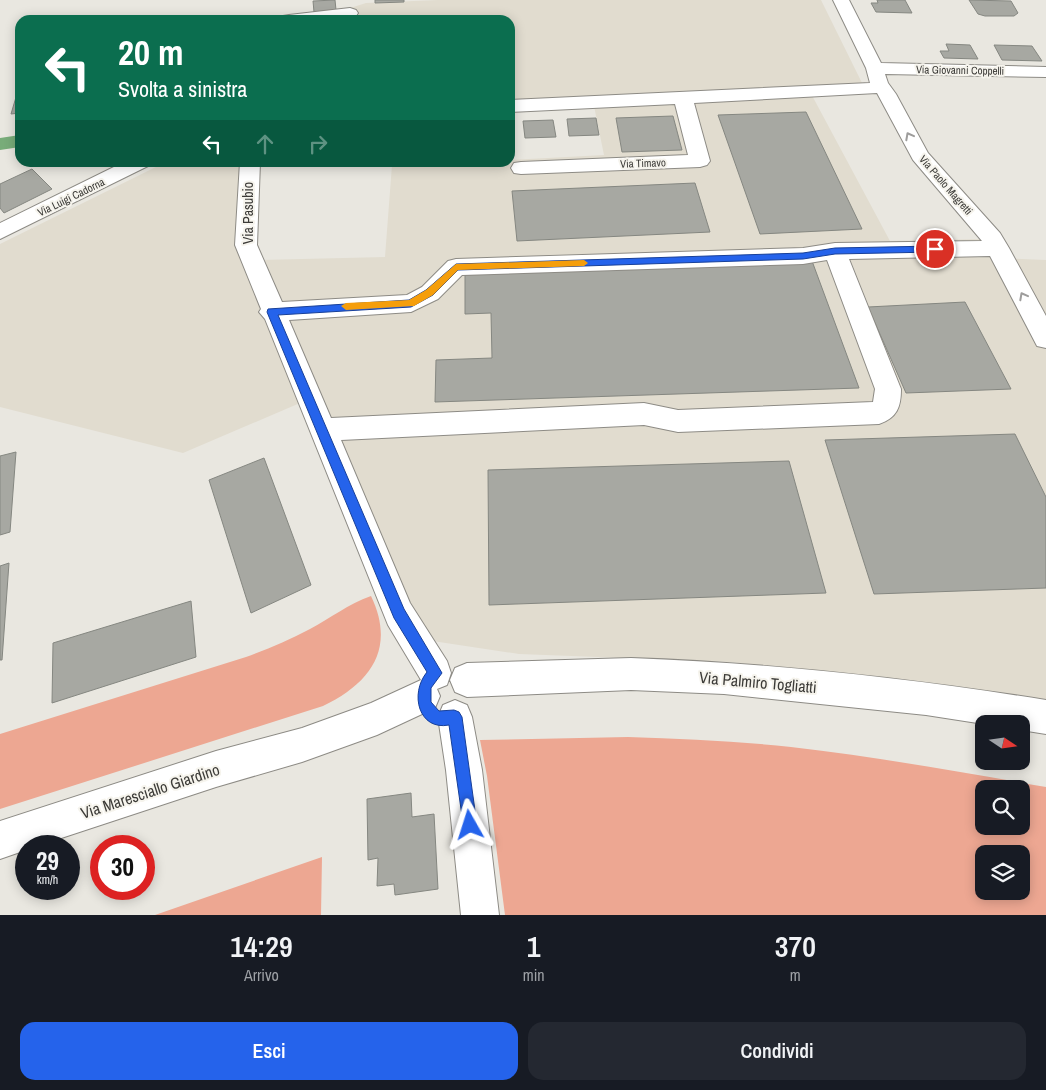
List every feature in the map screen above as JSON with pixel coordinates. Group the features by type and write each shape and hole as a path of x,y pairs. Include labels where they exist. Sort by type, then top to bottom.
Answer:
{"street":[{"name":"Via Paolo Magretti","path":"841,0 877,76 920,156 992,238 1046,339"},
{"path":"323,15 351,11"},
{"name":"Via Giovanni Coppelli","path":"877,76 1046,72"},
{"path":"515,106 869,90 876,88 877,76"},
{"name":"Via Timavo","path":"521,168 700,161 683,98"},
{"name":"Via Luigi Cadorna","path":"0,232 132,167"},
{"name":"Via Pasubio","path":"250,167 246,246 399,614 446,695 464,770 480,915"},
{"path":"272,312 411,303 430,293 456,267 803,256 835,251 998,248"},
{"path":"322,430 644,414 678,421 879,413 888,405 888,389 835,251"},
{"name":"Via Palmiro Togliatti","path":"446,695 631,674 724,678 926,698 1046,717"},
{"name":"Via Palmiro Togliatti","path":"446,695 632,692 725,696 929,716 975,723"},
{"name":"Via Maresciallo Giardino","path":"0,840 216,769 302,744 446,695"},
{"path":"1030,732 1046,735"},
{"name":"Via Maresciallo Giardino","path":"67,835 217,785 302,744"},
{"path":"0,858 15,853"}],"shaded area":[{"path":"438,0 821,0 863,85 808,88 890,241 987,239 997,258 1046,260 1046,704 892,679 729,662 519,654 426,640 321,394 183,453 0,407 0,244 156,167 256,167 254,244 260,260 385,257 392,167 515,167 515,160 604,155 594,106 515,110 515,15 342,15 347,9 366,3"},
{"path":"371,596 378,615 381,632 379,648 374,662 366,675 340,697 323,706 0,809 0,734 246,657 302,633 347,607"},
{"path":"628,737 690,739 791,747 855,755 1007,780 975,780 975,835 1030,835 1030,784 1046,787 1046,915 505,915 487,776 480,740"},
{"path":"322,857 321,915 155,915"}],"building":[{"path":"335,0 336,10 314,12 313,1"},
{"path":"375,0 404,0 404,2 375,3"},
{"path":"877,0 905,0 912,13 876,12 871,3 878,3"},
{"path":"969,0 1011,1 1018,13 1014,16 985,16 978,14"},
{"path":"946,44 970,45 978,59 944,58 940,51 949,51"},
{"path":"994,45 1032,46 1042,61 1002,60"},
{"path":"15,100 15,114 11,114"},
{"path":"806,112 862,229 760,234 718,115"},
{"path":"673,116 682,150 622,152 616,118"},
{"path":"596,118 599,135 569,136 567,119"},
{"path":"553,120 556,137 525,138 523,121"},
{"path":"32,169 52,189 4,213 0,208 0,184"},
{"path":"695,183 710,232 517,241 512,191"},
{"path":"812,261 859,388 435,402 436,360 492,358 491,313 465,314 465,271"},
{"path":"965,302 1011,389 906,393 868,307"},
{"path":"1015,434 1046,497 1046,588 874,594 825,440"},
{"path":"16,452 10,532 0,535 0,456"},
{"path":"264,458 311,585 251,613 209,480"},
{"path":"789,461 826,593 489,605 488,470"},
{"path":"9,563 2,660 0,660 0,566"},
{"path":"191,601 196,657 52,703 53,643"},
{"path":"411,793 412,817 434,814 438,889 395,895 394,884 377,886 378,858 368,860 367,799"}],"waterway":[{"path":"0,144 15,142"}],"slow traffic":[{"path":"346,306 411,303 430,293 456,267 584,263"}],"route":[{"path":"470,825 464,770 454,717 450,719 435,717 428,712 424,704 423,690 427,680 435,673 399,614 293,358 272,312 411,303 430,293 456,267 803,256 835,251 935,249"}]}
